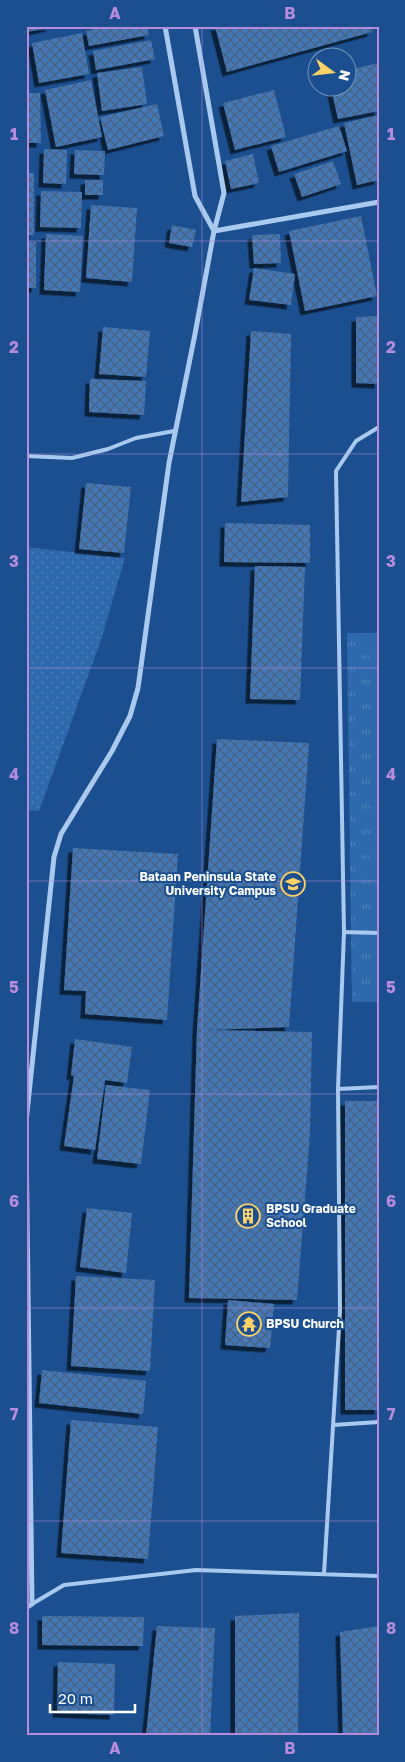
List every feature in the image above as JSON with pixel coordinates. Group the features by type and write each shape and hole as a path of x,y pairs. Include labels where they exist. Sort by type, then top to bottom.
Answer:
{"street":[{"path":"165,26 195,196 214,231"},
{"path":"26,1122 54,857 61,834 112,751 130,716 139,679 174,431 195,334 214,231 224,193 195,26"},
{"path":"214,231 379,202"},
{"path":"26,1132 32,1604 26,1608"}],"lane":[{"path":"324,1574 340,1311 338,1089 344,932 336,471 356,441 379,427"},
{"path":"26,456 72,458 108,449 136,438 174,431"},
{"path":"344,932 379,932"},
{"path":"338,1089 379,1087"},
{"path":"333,1425 379,1422"},
{"path":"32,1604 64,1585 196,1570 379,1576"}],"green space":[{"path":"26,547 125,558 101,640 39,811 26,810"},
{"path":"347,633 379,633 379,1002 352,1002"}],"building":[{"path":"26,26 51,26 51,27 27,32"},
{"path":"110,26 147,26 149,35 89,46 86,31"},
{"path":"215,26 371,26 372,32 308,48 308,50 227,72"},
{"path":"82,33 89,74 39,83 32,43"},
{"path":"151,40 155,59 96,70 93,51"},
{"path":"379,63 379,111 338,119 333,98 358,98 358,68"},
{"path":"142,67 147,104 102,111 97,73"},
{"path":"91,80 102,137 56,147 45,90"},
{"path":"274,90 286,137 235,150 223,103"},
{"path":"26,93 40,93 41,143 26,143"},
{"path":"157,104 164,136 108,150 100,117"},
{"path":"379,115 379,180 357,185 344,123"},
{"path":"339,126 347,151 279,172 271,146"},
{"path":"44,149 67,150 66,184 43,183"},
{"path":"75,150 105,151 104,175 74,174"},
{"path":"253,154 259,183 231,189 225,161"},
{"path":"333,161 341,184 302,197 294,174"},
{"path":"26,173 34,173 34,235 26,235"},
{"path":"85,180 103,180 103,195 85,195"},
{"path":"41,191 82,192 81,228 40,227"},
{"path":"91,205 137,208 132,282 86,278"},
{"path":"361,216 377,296 305,311 289,231"},
{"path":"172,225 196,230 192,247 169,243"},
{"path":"46,234 83,236 80,292 44,290"},
{"path":"280,234 281,263 254,264 252,235"},
{"path":"26,242 36,242 36,288 26,288"},
{"path":"254,268 295,274 291,305 249,300"},
{"path":"379,316 379,384 356,383 356,317"},
{"path":"103,327 150,331 146,377 99,374"},
{"path":"251,331 291,334 288,497 241,502"},
{"path":"90,379 146,381 144,415 89,412"},
{"path":"86,483 131,487 124,553 79,549"},
{"path":"225,523 310,525 310,563 224,562"},
{"path":"255,566 305,567 300,700 250,699"},
{"path":"217,739 309,743 289,1027 207,1030 312,1032 310,1133 297,1300 189,1298 197,1030"},
{"path":"73,848 178,854 167,1020 85,1014 86,991 64,990"},
{"path":"75,1039 132,1047 127,1083 105,1080 95,1150 64,1146 74,1076 71,1075"},
{"path":"106,1085 150,1090 141,1164 97,1159"},
{"path":"345,1101 379,1101 379,1410 345,1410"},
{"path":"87,1208 132,1213 126,1273 80,1267"},
{"path":"76,1276 155,1280 150,1371 71,1366"},
{"name":"BPSU Church","path":"228,1300 274,1304 270,1348 225,1345"},
{"path":"42,1370 146,1381 143,1414 39,1403"},
{"path":"71,1420 158,1427 148,1559 61,1553"},
{"path":"299,1613 298,1736 235,1736 235,1616"},
{"path":"42,1616 144,1617 143,1646 42,1645"},
{"path":"157,1626 215,1628 210,1736 146,1736"},
{"path":"379,1626 379,1736 343,1736 340,1632"},
{"path":"58,1662 115,1664 114,1715 57,1713"}],"place":[{"name":"Bataan Peninsula State University Campus","path":"293,884"},
{"name":"BPSU Graduate School","path":"248,1216"},
{"name":"BPSU Church","path":"249,1324"}]}
